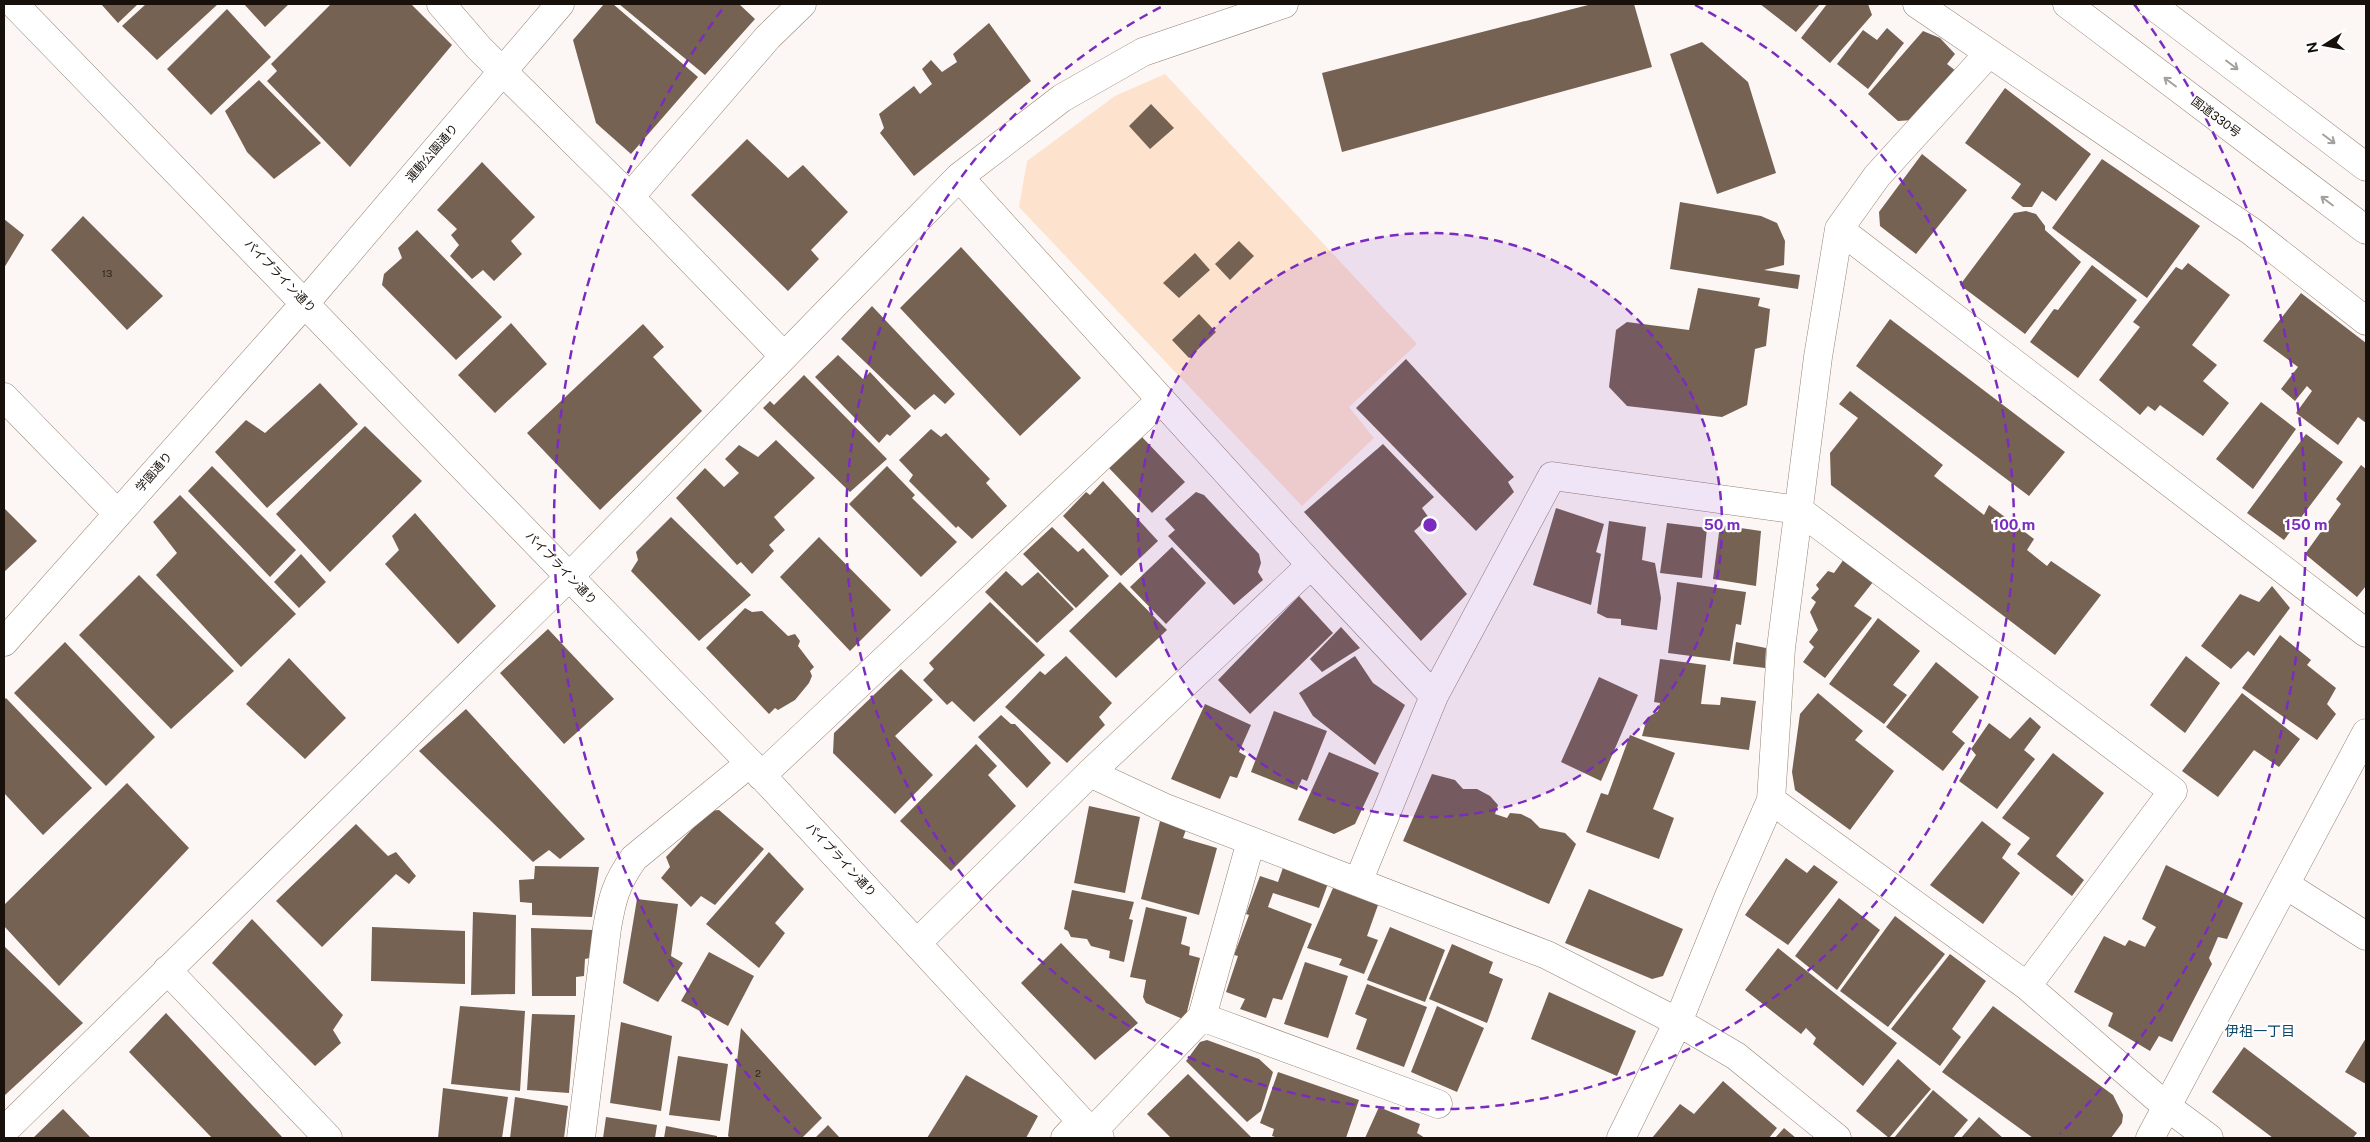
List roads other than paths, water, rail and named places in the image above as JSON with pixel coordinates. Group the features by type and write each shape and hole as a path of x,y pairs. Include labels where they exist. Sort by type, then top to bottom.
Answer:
{"main road":[{"name":"パイプライン通り","path":"14,4 306,302 756,769 918,942 1085,1132"},
{"path":"441,4 479,48 630,197 784,356"},
{"name":"運動公園通り","path":"306,302 560,4"},
{"path":"630,197 768,37 802,4"},
{"path":"4,1131 569,577 959,177 1062,98 1143,52 1284,4"},
{"path":"1917,4 2251,232 2366,322"},
{"name":"国道330号","path":"2067,4 2366,230"},
{"path":"2151,4 2366,167"},
{"path":"1621,1138 1678,1022 1729,896 1771,800 1781,648 1818,357 1839,229 1877,176 1989,52"},
{"path":"959,177 1311,565 1434,696"},
{"path":"1839,229 2366,633"},
{"name":"学園通り","path":"4,642 306,302"},
{"path":"4,397 117,513"},
{"path":"581,1138 607,928 620,878 634,858 756,769 1162,400"},
{"path":"1358,882 1434,696 1552,476 1799,510 2173,791 2027,986"},
{"path":"918,942 1090,773 1311,565"},
{"path":"2150,1138 2366,734"},
{"path":"1090,773 1163,806 1547,955 1678,1022 1736,1056 1837,1138"},
{"path":"1771,800 2027,986 2166,1106 2209,1138"},
{"path":"1085,1132 1202,1018 1251,841"},
{"path":"2286,885 2366,936"},
{"path":"167,970 328,1138"},
{"path":"1202,1018 1438,1104"}],"district":[{"name":"伊祖一丁目","path":"2260,1031"}]}
